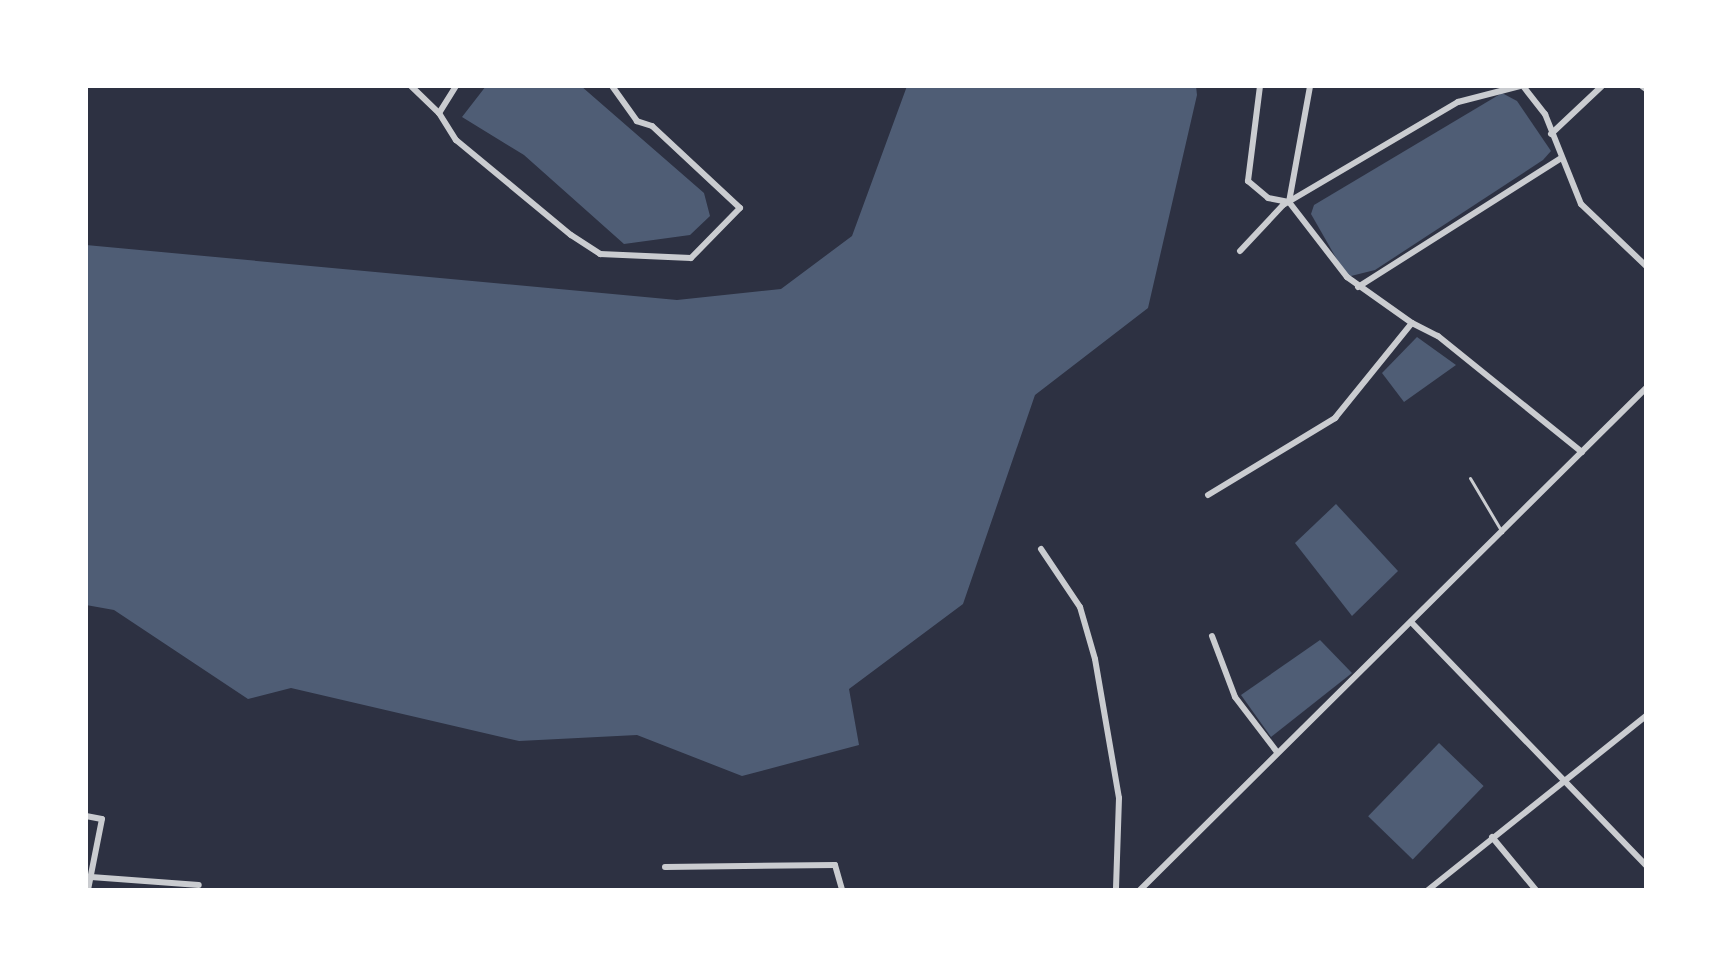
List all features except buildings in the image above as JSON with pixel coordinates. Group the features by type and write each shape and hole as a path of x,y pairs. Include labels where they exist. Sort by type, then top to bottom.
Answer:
{"street":[{"path":"411,86 439,113 456,140 600,254 691,258 740,208 652,126 637,121 612,86"},
{"path":"439,113 456,86"},
{"path":"1260,86 1245,176 1268,198 1289,202 1358,287 1412,323 1438,336 1582,452"},
{"path":"1289,202 1310,86"},
{"path":"1240,251 1289,202 1458,102 1521,86 1551,134 1581,204 1646,266"},
{"path":"1551,134 1602,86"},
{"path":"1358,287 1561,158"},
{"path":"1208,495 1335,418 1412,323"},
{"path":"1140,890 1646,388"},
{"path":"1041,549 1080,607 1095,659 1119,798 1116,890"},
{"path":"1411,622 1646,865"},
{"path":"1212,636 1235,697 1277,752"},
{"path":"1428,890 1562,779 1644,720"},
{"path":"86,816 102,819 88,890"},
{"path":"1492,837 1536,890"},
{"path":"665,867 831,865 840,870 842,890"},
{"path":"91,877 199,885"}],"lane":[{"path":"1470,478 1502,532"}],"water":[{"path":"486,86 581,86 704,193 710,216 690,235 624,244 524,155 462,117"},
{"path":"907,86 1196,86 1197,95 1148,308 1035,395 963,604 849,689 859,745 742,776 637,735 519,741 291,688 248,699 114,610 86,605 86,245 677,300 781,289 852,236"},
{"path":"1502,93 1517,101 1551,151 1543,160 1375,270 1347,277 1311,214 1314,205"},
{"path":"1417,337 1456,365 1404,402 1382,373"},
{"path":"1336,504 1398,571 1352,616 1295,543"},
{"path":"1320,640 1352,673 1271,737 1241,695"},
{"path":"1439,743 1484,786 1413,859 1368,816"}]}
